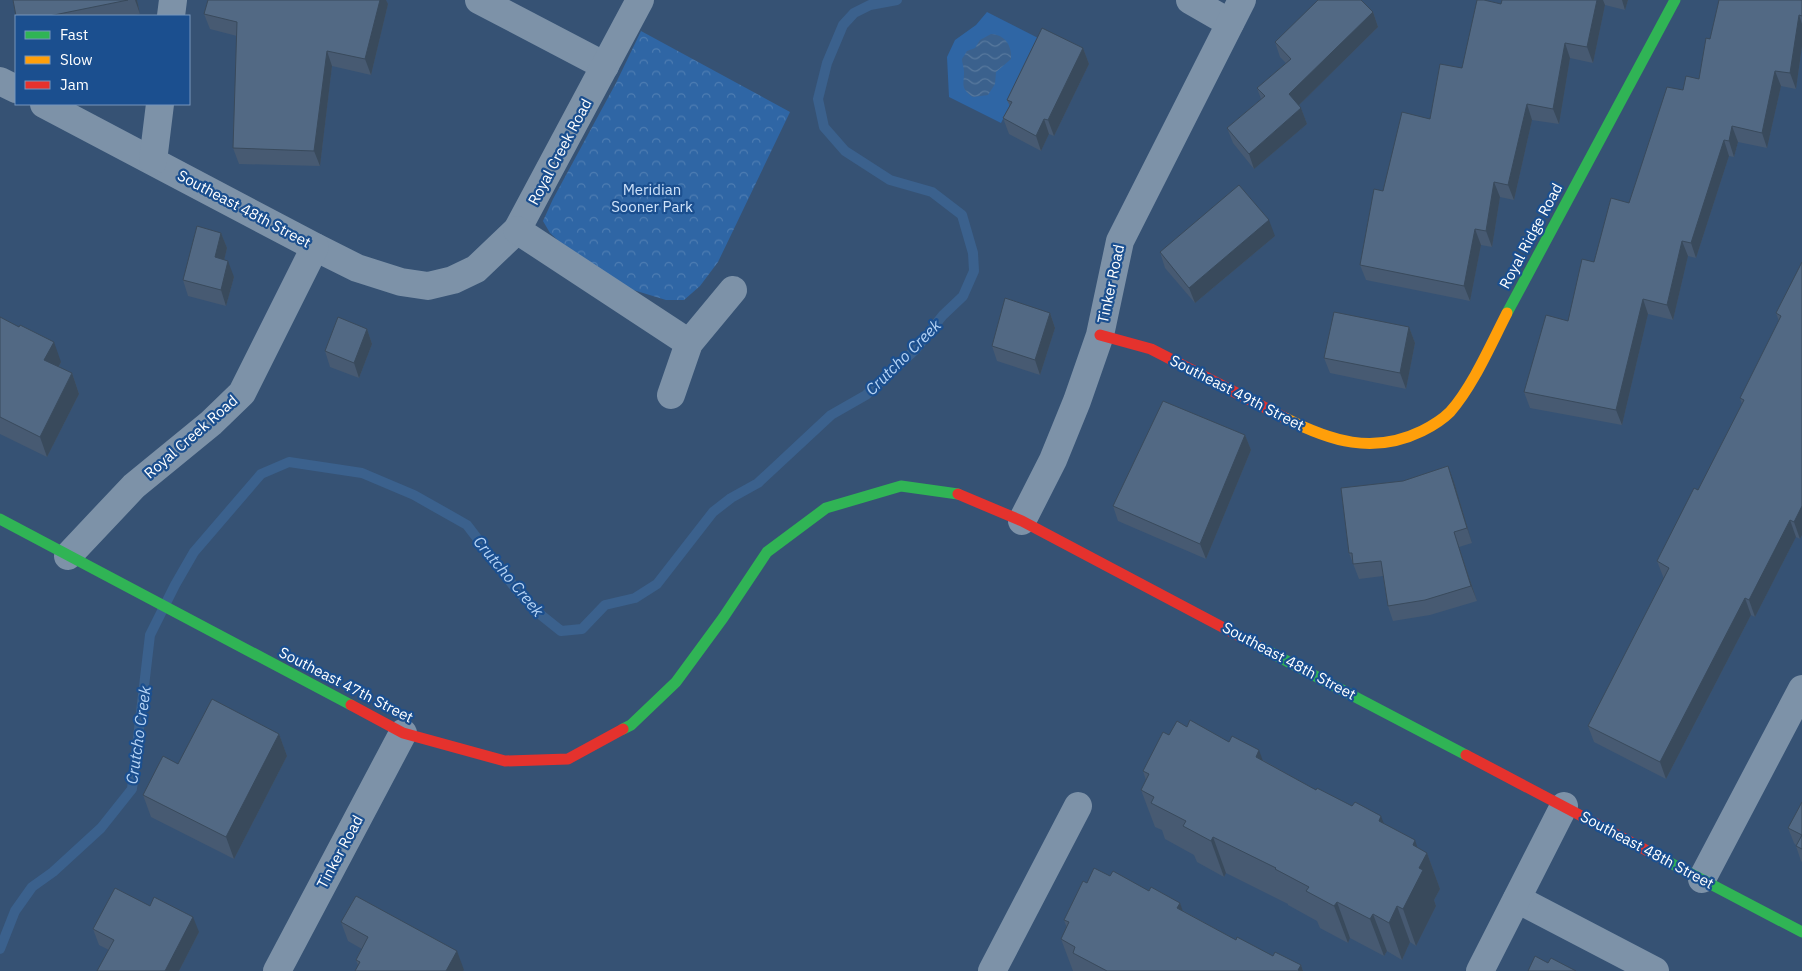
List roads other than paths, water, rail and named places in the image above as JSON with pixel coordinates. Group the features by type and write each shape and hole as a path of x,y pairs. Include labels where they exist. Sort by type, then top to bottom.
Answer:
{"street":[{"path":"170,15 172,0"},
{"path":"479,0 605,66"},
{"name":"Royal Creek Road","path":"452,280 476,269 517,230 640,0"},
{"path":"1190,0 1236,11"},
{"name":"Royal Ridge Road","path":"1376,445 1408,438 1432,426 1449,413 1464,394 1675,0"},
{"name":"Tinker Road","path":"1022,521 1053,460 1077,401 1100,335 1120,241 1236,11"},
{"path":"0,80 15,88"},
{"name":"Southeast 48th Street","path":"46,105 315,248 357,268 401,282 428,286 452,280"},
{"path":"153,161 160,105"},
{"path":"517,230 689,343"},
{"name":"Royal Creek Road","path":"68,556 134,486 211,423 242,393 315,248"},
{"path":"671,395 689,343 733,290"},
{"name":"Southeast 49th Street","path":"1100,335 1151,349 1314,433 1344,441 1376,445"},
{"name":"Southeast 48th Street","path":"767,552 826,508 901,486 958,494 1022,521 1802,932"},
{"name":"Southeast 47th Street","path":"0,519 403,733 505,761 568,759 631,725 676,682 723,618 767,552"},
{"path":"1702,879 1802,689"},
{"name":"Tinker Road","path":"276,971 403,733"},
{"path":"992,971 1078,806"},
{"path":"1480,971 1564,806"},
{"path":"1517,898 1655,971"}],"water":[{"path":"991,34 1000,36 1007,42 1011,59 996,72 995,84 988,95 973,97 964,89 962,59 967,51 975,48 980,40"}],"waterway":[{"name":"Crutcho Creek","path":"0,949 15,911 32,887 53,872 101,828 132,789 150,635 194,552 261,474 289,462 362,473 414,495 467,525 516,589 541,615 561,631 582,629 605,605 635,598 657,584 713,512 731,498 758,483 831,415 866,395 916,349 943,315 963,296 974,271 973,253 962,215 932,192 890,180 845,151 824,127 818,99 827,63 843,25 854,13 870,5 897,0"}],"park label":[{"name":"Meridian Sooner Park","path":"652,198"}]}
